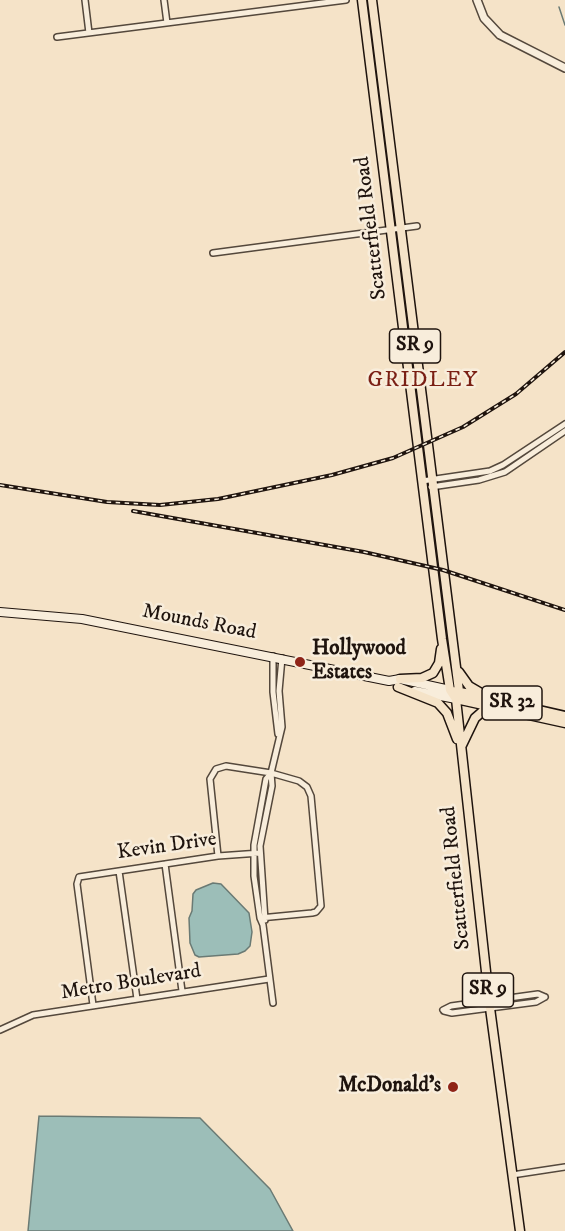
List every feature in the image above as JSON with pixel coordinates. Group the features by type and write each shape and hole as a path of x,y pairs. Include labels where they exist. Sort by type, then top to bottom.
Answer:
{"main road":[{"name":"Scatterfield Road","path":"362,0 442,639 455,693"},
{"name":"Scatterfield Road","path":"372,0 454,658 455,693 489,1004 520,1229"},
{"name":"Mounds Road","path":"0,612 82,619 399,683 499,700 565,716"},
{"path":"399,683 433,673 439,663 442,639"},
{"path":"454,658 465,682 475,690 499,700"},
{"path":"399,683 441,706 447,713 461,748"},
{"name":"Mounds Road","path":"455,693 497,709 565,723"},
{"name":"SR 32","path":"461,748 470,725 478,715 483,711 497,709"}],"street":[{"path":"85,0 89,33"},
{"path":"164,0 167,23"},
{"path":"57,37 309,2 346,0"},
{"path":"477,0 484,18 500,35 565,68"},
{"path":"213,253 417,226"},
{"path":"433,483 490,471 503,465 565,424"},
{"path":"423,484 479,480 505,472 565,431"},
{"path":"273,1003 263,925 257,824 267,779 271,773 282,719 278,657"},
{"path":"218,856 210,779 220,767 271,773 299,781 309,791 322,900 320,908 312,913 263,918"},
{"name":"Kevin Drive","path":"93,1005 77,884 79,877 218,856 257,853"},
{"path":"165,864 182,991"},
{"path":"119,871 137,999"},
{"name":"Metro Boulevard","path":"0,1030 33,1015 269,979"},
{"path":"489,1004 451,1006 443,1010 452,1013 489,1004 538,994 545,997 536,1002 489,1004"},
{"path":"512,1175 565,1167"}],"water":[{"path":"213,883 221,884 249,913 252,932 250,946 238,954 199,957 195,955 190,943 189,918 192,911 193,894 196,890"},
{"path":"39,1116 200,1118 270,1189 293,1231 28,1231"}],"waterway":[{"path":"559,7 565,25"}],"railway":[{"path":"0,485 107,502 160,505 218,499 332,475 393,458 463,427 516,394 565,352"},
{"path":"133,511 364,552 443,570 565,610"}],"place":[{"name":"Hollywood Estates","path":"300,662"},
{"name":"McDonald's","path":"453,1087"}],"district":[{"name":"GRIDLEY","path":"423,381"}]}
